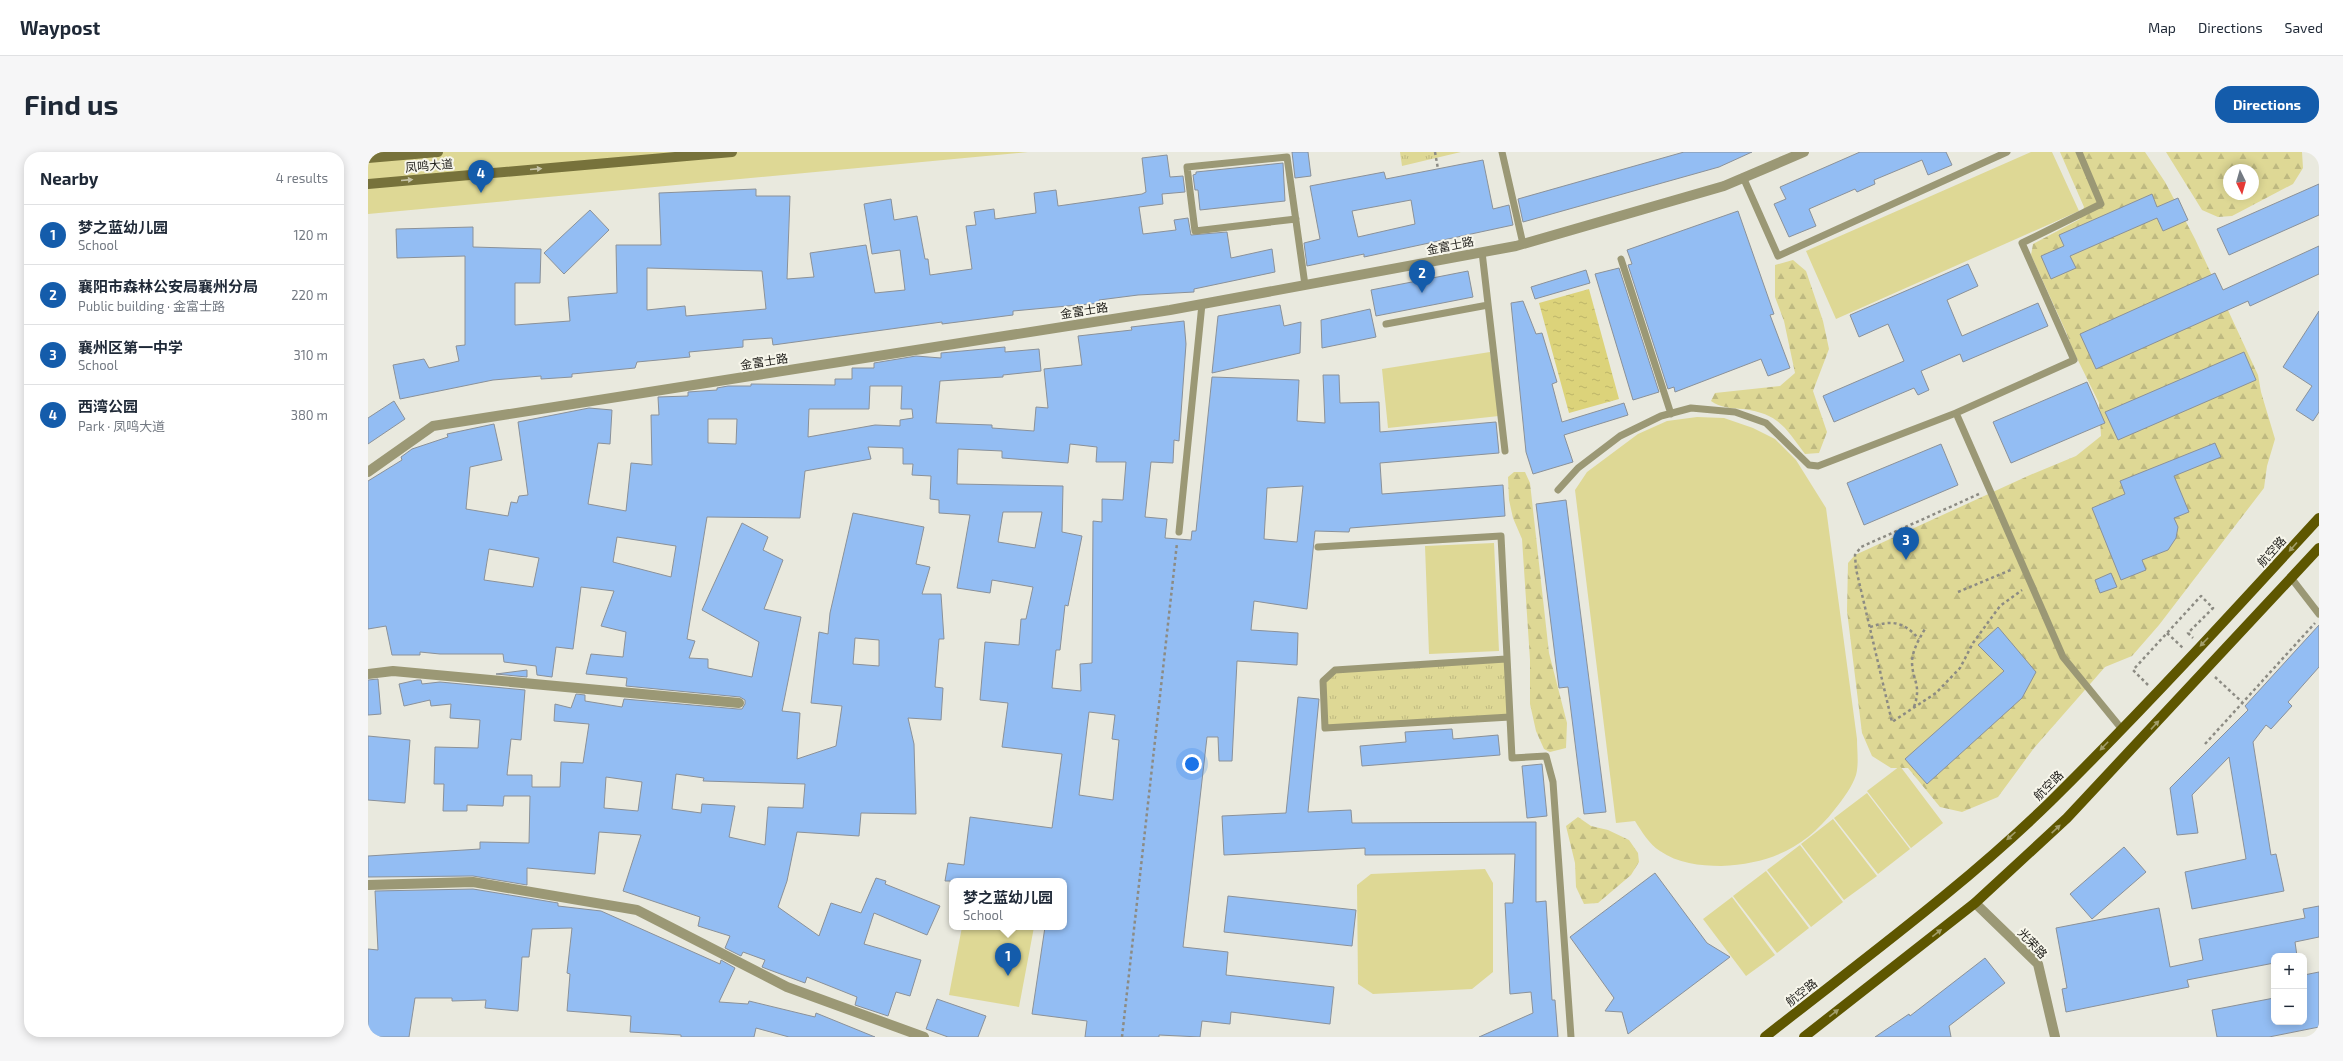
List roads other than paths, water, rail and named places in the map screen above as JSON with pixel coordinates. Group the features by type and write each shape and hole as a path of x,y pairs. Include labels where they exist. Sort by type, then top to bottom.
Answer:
{"main road":[{"name":"凤鸣大道","path":"368,158 438,152"},
{"name":"凤鸣大道","path":"368,184 732,152"},
{"name":"航空路","path":"1765,1037 1956,885 2050,802 2200,646 2319,518"},
{"path":"1804,1037 1975,903 2067,818 2292,579 2319,548"}],"street":[{"name":"金富士路","path":"368,472 433,426 1202,304 1523,244 1724,186 1804,152"},
{"path":"368,674 393,671 739,703"},
{"path":"368,885 473,882 637,910 787,986 924,1037"},
{"name":"光荣路","path":"1975,903 2038,964 2056,1037"}],"lane":[{"path":"1502,152 1523,244"},
{"path":"1743,177 1778,256 2007,152"},
{"path":"1558,490 1578,468 1620,436 1671,414 1691,408 1727,412 1766,423 1809,465 1818,466 1956,413 2074,360 2022,243 2101,204 2078,152"},
{"path":"1296,219 1195,230 1187,167 1287,157 1296,219 1305,285"},
{"path":"1482,252 1505,451"},
{"path":"1621,259 1671,414"},
{"path":"1178,532 1202,304"},
{"path":"1386,324 1488,305"},
{"path":"1956,413 2062,657 2121,728"},
{"path":"1318,547 1501,536 1512,758 1546,756 1553,782 1570,1037"},
{"path":"2292,579 2319,614"},
{"path":"1506,659 1335,670 1323,681 1325,728 1510,717"}],"water":[{"path":"1589,289 1619,399 1569,413 1539,303"}],"place":[{"name":"西湾公园","path":"481,193"},
{"name":"襄阳市森林公安局襄州分局","path":"1422,293"},
{"name":"襄州区第一中学","path":"1906,560"},
{"name":"梦之蓝幼儿园","path":"1008,976"}]}
